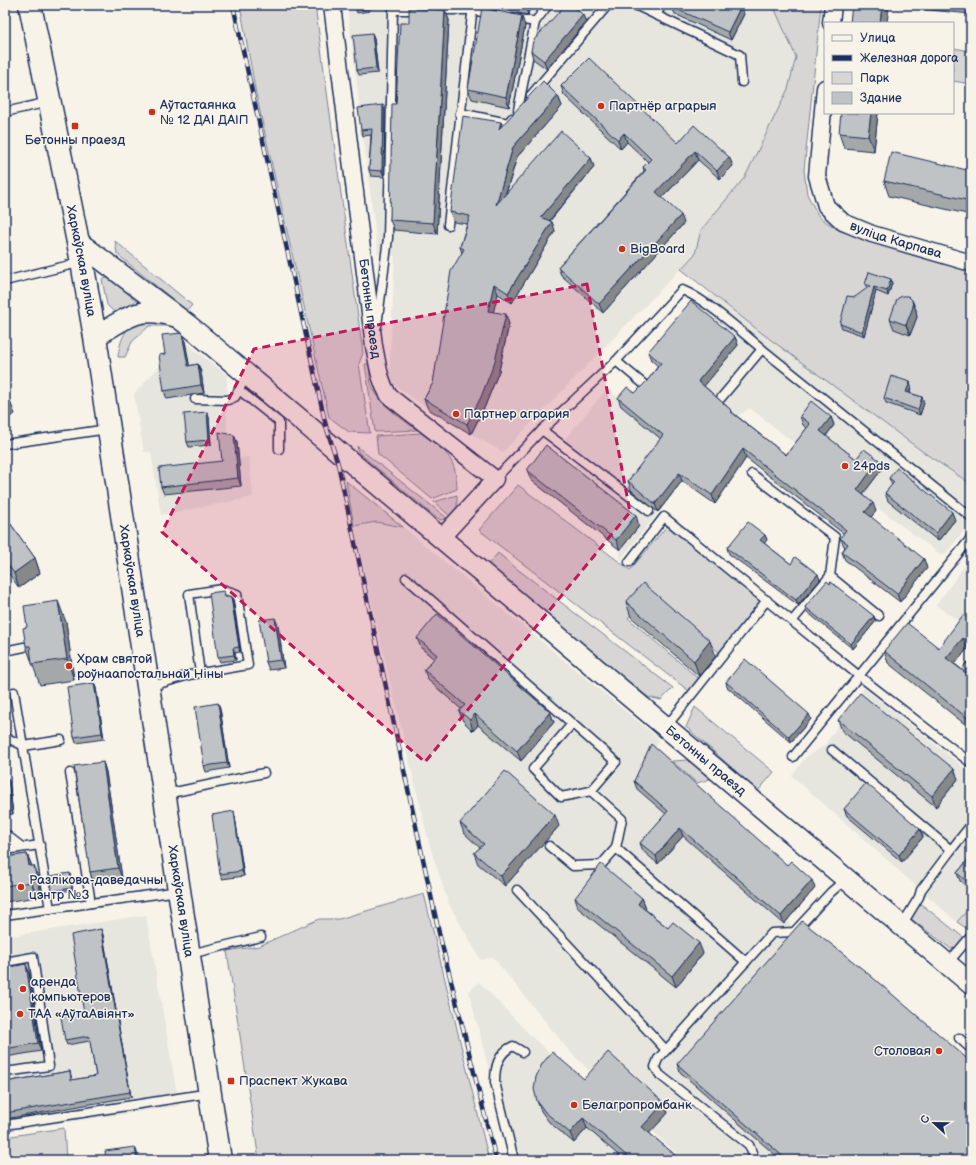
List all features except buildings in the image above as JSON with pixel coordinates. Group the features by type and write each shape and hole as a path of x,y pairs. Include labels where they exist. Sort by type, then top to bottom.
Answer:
{"main road":[{"name":"Харкаўская вуліца","path":"30,5 78,240 95,337 220,1160"}],"street":[{"name":"Бетонны праезд","path":"332,5 374,346 378,373 382,386 389,396 496,479"},
{"path":"831,22 833,5"},
{"name":"вуліца Карпава","path":"824,99 817,176 826,206 843,222 872,234 971,263"},
{"name":"Бетонны праезд","path":"78,240 179,317 243,383 441,538 971,984"},
{"path":"95,337 130,315 147,310 179,317"},
{"path":"441,538 496,479"}],"lane":[{"path":"518,110 535,22 548,5"},
{"path":"460,113 508,123 608,5"},
{"path":"635,5 740,55 742,82"},
{"path":"656,15 662,5"},
{"path":"374,346 388,238 392,7 473,8 535,22"},
{"path":"448,225 473,8"},
{"path":"5,112 50,102"},
{"path":"5,281 82,262"},
{"path":"496,479 542,430 616,361 682,290 690,293 704,303 971,517"},
{"path":"722,398 762,349"},
{"path":"616,361 646,386"},
{"path":"195,399 228,400 235,397 243,383 279,422 279,449"},
{"path":"5,444 108,429"},
{"path":"542,430 649,510"},
{"path":"752,474 834,537 830,576 793,620"},
{"path":"629,562 664,517 793,620 858,675 971,763"},
{"path":"793,757 858,675 924,598 971,538"},
{"path":"830,576 879,616"},
{"path":"406,578 616,762 591,791 561,796 533,769 572,724"},
{"path":"148,687 200,673 248,665 237,594 222,589 189,594 200,673"},
{"path":"666,727 767,600"},
{"path":"5,651 24,648"},
{"path":"14,692 50,909"},
{"path":"5,737 24,746 61,740"},
{"path":"832,750 951,850"},
{"path":"70,772 91,903"},
{"path":"165,794 264,773"},
{"path":"549,846 573,866 601,864 616,848 622,819 591,791"},
{"path":"902,926 920,897 921,890 971,825"},
{"path":"5,834 22,847"},
{"path":"5,850 40,845"},
{"path":"616,848 746,962"},
{"path":"755,1160 749,1145 660,1075 655,1067 658,1059 772,933 794,932 846,878"},
{"path":"517,890 666,1050"},
{"path":"5,915 180,891"},
{"path":"947,964 971,936"},
{"path":"189,955 261,937"},
{"path":"5,962 32,957 49,1066 5,1072"},
{"path":"959,1038 971,1049"},
{"path":"514,1160 496,1082 495,1069 497,1062 506,1049 513,1046 523,1052"},
{"path":"5,1125 210,1093"}],"highlighted area":[{"path":"587,284 630,512 425,762 162,532 254,349"}],"shaded area":[{"path":"347,5 773,5 796,57 788,89 745,177 701,230 695,254 503,452 428,409 389,381 395,256 378,254"},
{"path":"711,294 926,454 971,484 971,522 945,554 940,554 862,496 750,408 734,418 620,560 620,550 531,480 550,456 570,471 583,456 564,440 607,389 624,402 638,401 664,371 651,360 694,309 697,311"},
{"path":"183,341 227,375 227,441 237,442 240,458 249,457 253,497 161,515 151,452 144,452 134,394"},
{"path":"376,522 403,527 659,739 654,752 790,873 794,869 815,888 788,919 794,932 971,1160 683,1160 570,1052 493,957 481,960 449,904 431,850 389,678 354,526"},
{"path":"971,557 971,630 936,605"},
{"path":"864,688 971,773 971,906 957,922 792,776 805,758 824,746"},
{"path":"146,915 179,1106 5,1131 5,937"},
{"path":"479,982 534,1039 672,1160 508,1160 488,1066 469,992"}],"green space":[{"path":"240,5 315,5 363,353 359,364 370,433 349,432 329,417 256,94"},
{"path":"773,5 821,5 804,170 807,194 819,217 840,231 971,269 971,484 926,454 763,334 681,269 695,254 701,230 745,177 788,89 796,57"},
{"path":"954,48 971,51 971,84 954,81"},
{"path":"115,241 192,305 187,311 117,254"},
{"path":"112,277 138,297 131,305 115,313 107,305 102,279"},
{"path":"142,317 173,326 149,326 132,342 125,357 118,357 120,344 128,328 136,320"},
{"path":"365,364 369,364 371,384 380,399 392,411 417,430 375,432"},
{"path":"421,433 443,450 448,456 452,462 456,478 457,489 432,499 378,454 376,436"},
{"path":"357,446 447,518 441,520 434,516 358,452"},
{"path":"346,481 403,527 376,522 354,526"},
{"path":"518,485 630,570 667,526 762,600 721,654 650,593 628,618 699,679 689,691 479,530"},
{"path":"457,495 457,507 451,517 434,502"},
{"path":"498,553 673,688 661,700 648,697 486,567"},
{"path":"695,707 774,772 758,791 686,727"},
{"path":"688,760 710,779 697,783 672,761"},
{"path":"424,894 489,1160 259,1160 227,951 259,946 319,919 339,919"},
{"path":"921,904 964,938 958,946 951,949 910,918"},
{"path":"971,906 971,927 969,930 957,922"},
{"path":"64,1128 66,1160 5,1160 5,1137"}],"railway":[{"path":"233,5 326,426 338,464 439,933 496,1160"}],"place":[{"name":"Партнёр аграрыя","path":"601,106"},
{"name":"Аўтастаянка № 12 ДАІ ДАІП","path":"152,112"},
{"name":"Бетонны праезд","path":"75,126"},
{"name":"BigBoard","path":"622,249"},
{"name":"Партнер агрария","path":"456,414"},
{"name":"24pds","path":"845,466"},
{"name":"Храм святой роўнаапостальнай Ніны","path":"69,666"},
{"name":"Разлікова-даведачны цэнтр №3","path":"21,887"},
{"name":"аренда компьютеров","path":"23,989"},
{"name":"ТАА «АўтаАвіянт»","path":"20,1014"},
{"name":"Столовая","path":"939,1051"},
{"name":"Праспект Жукава","path":"231,1081"},
{"name":"Белагропромбанк","path":"574,1105"}]}
